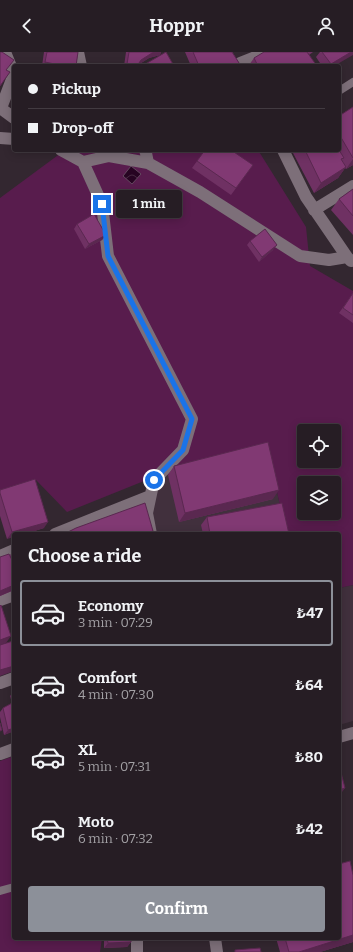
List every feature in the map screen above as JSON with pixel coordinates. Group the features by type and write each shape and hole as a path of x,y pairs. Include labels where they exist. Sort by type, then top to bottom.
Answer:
{"street":[{"path":"5,52 12,69"},
{"path":"78,52 81,64"},
{"path":"239,60 258,56 266,52"},
{"path":"12,79 1,108 12,116"},
{"path":"0,138 12,139"},
{"path":"64,152 82,162 102,204 108,256 192,419 183,450 154,480 147,513 151,532"},
{"path":"145,152 148,164"},
{"path":"284,152 306,197 350,260"},
{"path":"82,162 110,156 148,164 200,192 300,256 329,260 350,260"},
{"path":"314,210 353,186"},
{"path":"60,532 150,496"},
{"path":"0,556 12,551"},
{"path":"0,600 12,596"},
{"path":"0,683 12,679"},
{"path":"341,736 353,733"},
{"path":"0,754 12,750"},
{"path":"137,940 137,952"},
{"path":"215,940 217,952"}],"lane":[{"path":"341,90 353,82"},
{"path":"0,891 12,888"}],"shaded area":[{"path":"62,152 259,152 306,227 310,266 353,291 353,585 341,588 341,532 286,532 268,449 144,481 67,512 36,480 0,492 0,198"},
{"path":"268,449 286,532 155,532 144,481"},
{"path":"353,585 353,721 341,724 341,588"},
{"path":"12,757 12,940 102,940 100,952 0,952 0,761"}],"water":[{"path":"131,166 141,174 132,184 123,176"}],"building":[{"path":"0,52 14,60 6,70 10,72 0,86"},
{"path":"47,52 78,52 76,64 54,64 45,62"},
{"path":"129,52 155,52 141,60 138,64 127,64"},
{"path":"166,52 173,64 145,64"},
{"path":"193,52 232,52 240,64 198,64"},
{"path":"264,52 307,52 316,64 257,64 254,58"},
{"path":"322,52 351,52 331,64"},
{"path":"353,107 353,158 341,137 341,115"},
{"path":"204,152 234,152 253,165 236,188 197,161"},
{"path":"306,152 340,152 344,158 341,159 346,167 321,183"},
{"path":"353,189 353,216 339,199"},
{"path":"94,214 106,235 89,244 77,224"},
{"path":"265,229 277,245 262,257 250,241"},
{"path":"353,293 353,315 343,308"},
{"path":"268,442 279,490 185,513 174,466"},
{"path":"35,479 48,522 12,532 0,490"},
{"path":"145,503 153,531 68,532"},
{"path":"282,503 289,532 210,532 207,517"},
{"path":"9,554 12,560 12,586 0,591 0,557"},
{"path":"1,605 11,636 0,640 0,606"},
{"path":"12,641 12,667 0,670 0,645"},
{"path":"12,703 12,729 8,730 3,708"},
{"path":"341,773 345,788 341,789"},
{"path":"350,861 353,875 353,935 341,939 341,863"},
{"path":"107,940 131,940 131,942 108,943"},
{"path":"286,940 337,940 299,952 289,952"},
{"path":"260,948 261,952 235,952 235,950"}],"route":[{"path":"102,204 108,256 192,419 183,450 154,480"}]}
